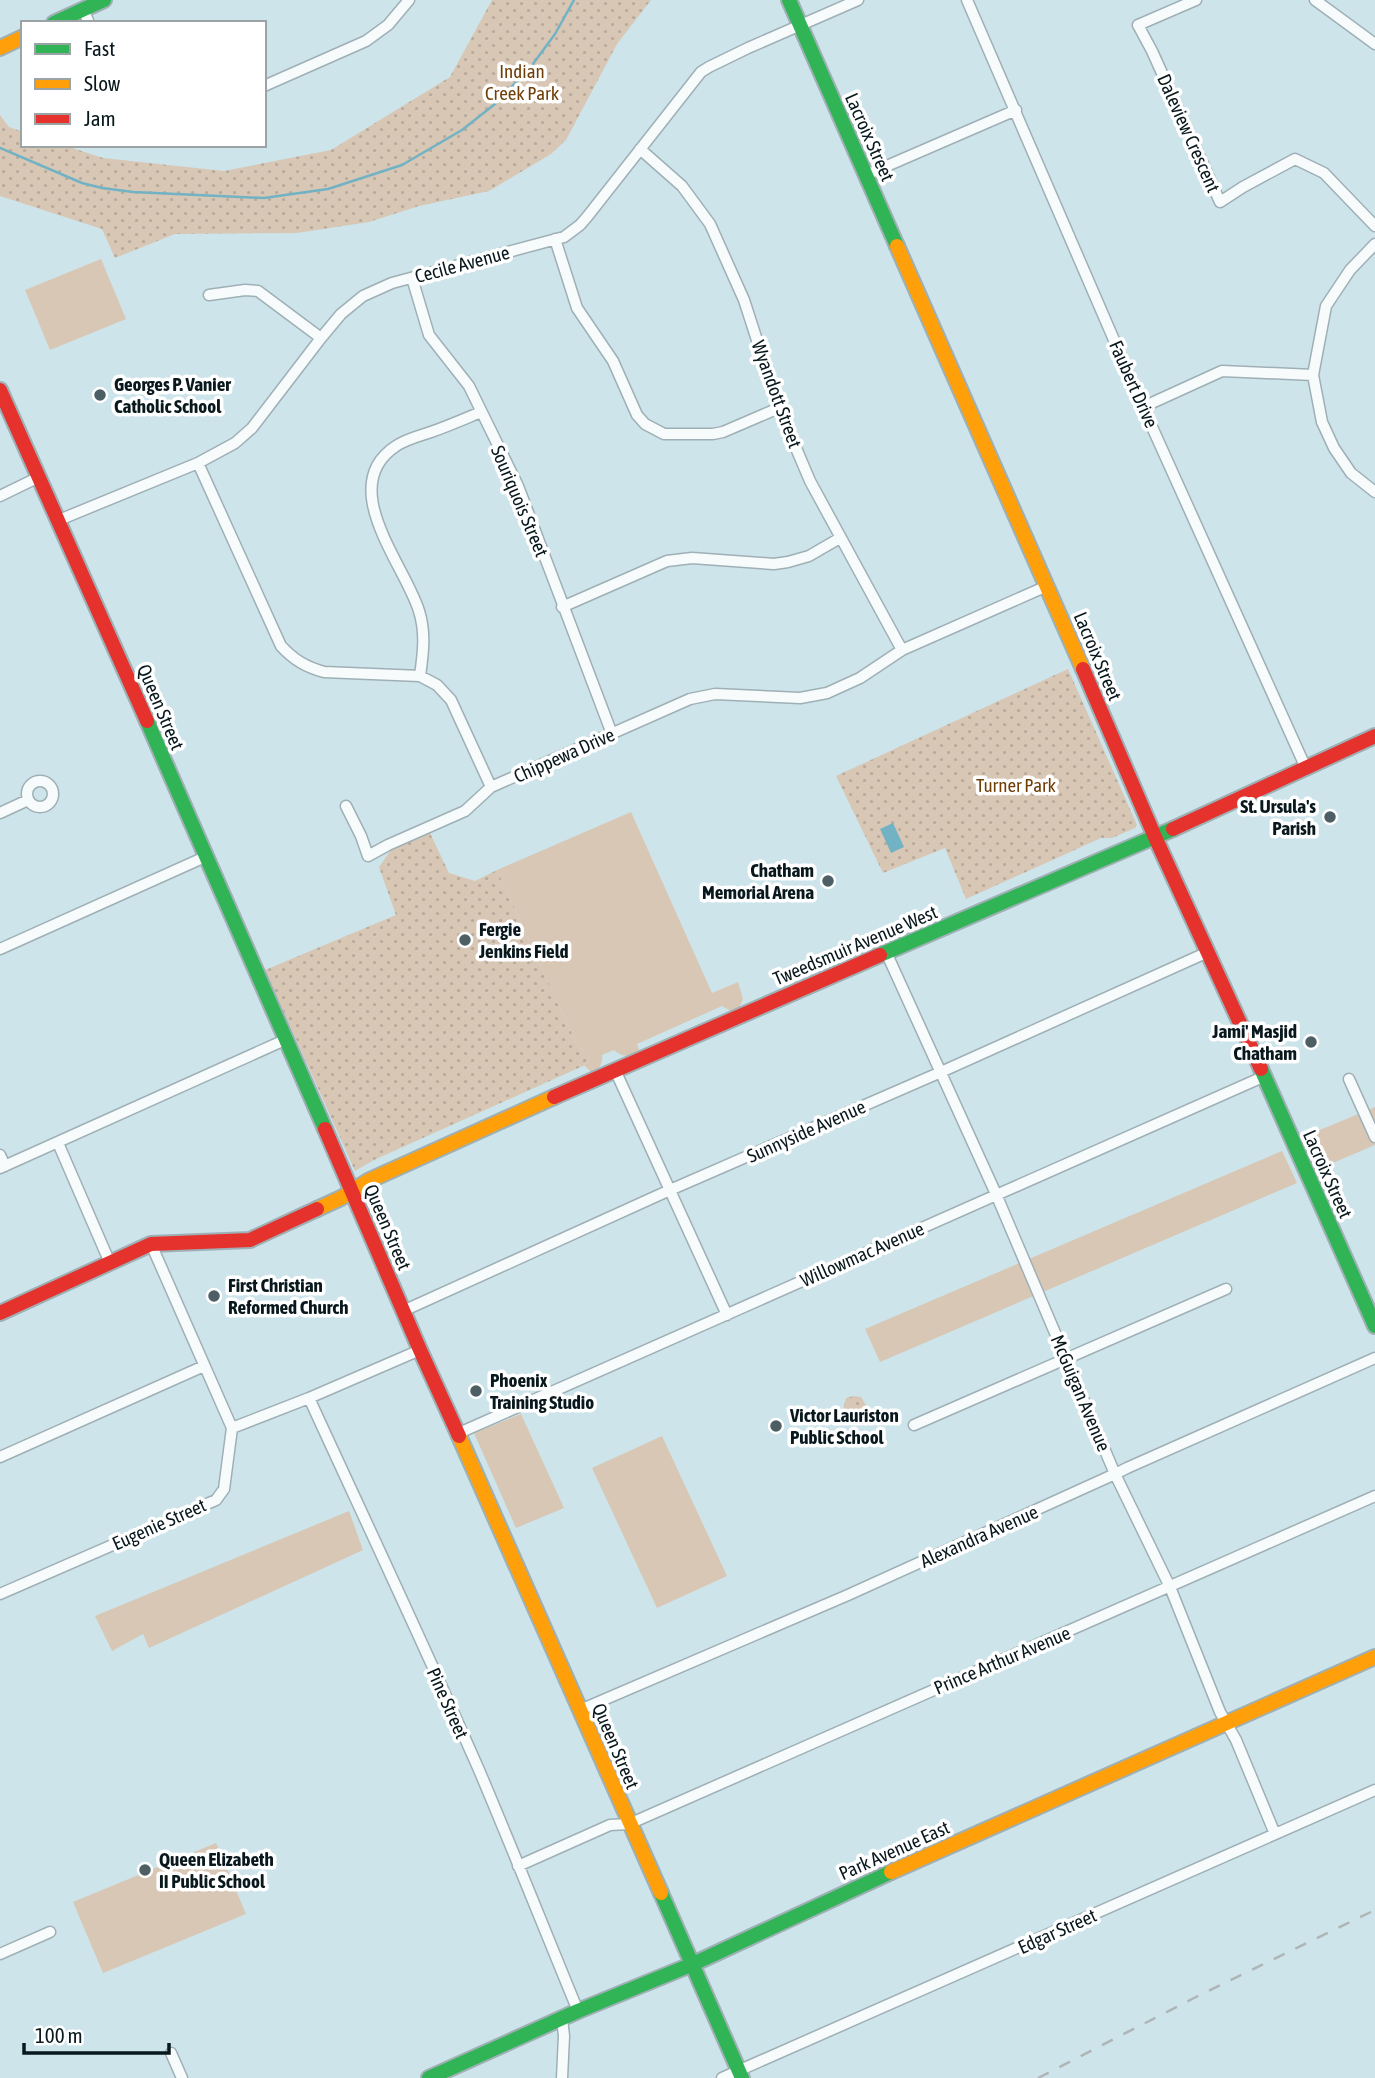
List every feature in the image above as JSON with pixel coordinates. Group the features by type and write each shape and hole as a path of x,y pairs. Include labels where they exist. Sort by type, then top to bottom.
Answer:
{"street":[{"path":"63,21 86,16 104,0"},
{"path":"266,85 366,41 388,25 410,0"},
{"name":"Lacroix Street","path":"789,0 1155,837 1265,1076 1375,1326"},
{"name":"Cecile Avenue","path":"59,520 198,463 235,443 252,428 341,314 363,296 393,283 564,237 580,225 701,72 858,0"},
{"name":"Faubert Drive","path":"967,0 1143,407 1305,766"},
{"name":"Daleview Crescent","path":"1196,0 1138,24 1220,202 1295,159 1324,173 1375,226"},
{"path":"1315,0 1375,44"},
{"path":"0,48 21,38"},
{"path":"866,175 1016,110"},
{"name":"Wyandott Street","path":"640,149 682,186 710,224 744,300 779,408 810,481 902,650"},
{"path":"555,239 577,308 613,361 637,415 645,424 664,434 713,434 779,408"},
{"path":"1375,244 1350,270 1326,306 1313,375 1322,422 1334,448 1351,473 1375,492"},
{"name":"Souriquois Street","path":"412,278 429,335 469,386 518,486 612,734"},
{"path":"209,295 258,291 321,338"},
{"path":"1143,407 1222,371 1313,375"},
{"name":"Queen Street","path":"0,390 740,2074"},
{"path":"198,463 276,639 287,653 302,664 324,672 420,676 424,632 415,597 371,504 373,476 380,461 396,446 481,412"},
{"path":"0,495 39,477"},
{"path":"562,607 667,561 692,558 774,564 809,556 840,538"},
{"name":"Chippewa Drive","path":"420,676 445,691 451,700 491,787 702,695 800,698 827,693 860,677 902,650 1047,586"},
{"name":"Tweedsmuir Avenue West","path":"151,1244 250,1240 341,1198 368,1181 615,1070 1155,837 1375,736"},
{"path":"346,806 368,856 465,811 491,787"},
{"path":"0,813 29,800"},
{"path":"0,949 205,858"},
{"name":"McGuigan Avenue","path":"886,952 996,1194 1115,1475 1170,1587 1220,1712 1275,1834"},
{"name":"Sunnyside Avenue","path":"403,1311 670,1190 1209,953"},
{"path":"0,1155 2,1167 287,1039"},
{"path":"615,1070 727,1315"},
{"name":"Willowmac Avenue","path":"459,1433 1265,1076"},
{"path":"1349,1079 1375,1137"},
{"path":"58,1143 110,1263"},
{"path":"0,1313 151,1244 232,1427 309,1398 420,1350"},
{"path":"914,1425 1226,1289"},
{"name":"Alexandra Avenue","path":"580,1710 848,1595 1375,1358"},
{"path":"0,1457 204,1366"},
{"name":"Pine Street","path":"309,1398 393,1577 479,1772 578,2011"},
{"name":"Eugenie Street","path":"0,1594 216,1500 224,1489 232,1427"},
{"name":"Prince Arthur Avenue","path":"518,1866 610,1825 629,1824 1375,1496"},
{"name":"Park Avenue East","path":"429,2078 578,2011 693,1964 841,1894 1375,1657"},
{"name":"Edgar Street","path":"722,2078 740,2074 1375,1790"},
{"path":"0,1954 50,1933"},
{"path":"562,2019 562,2078"},
{"path":"171,2053 182,2078"}],"green space":[{"name":"Indian Creek Park","path":"492,0 651,0 617,44 566,140 551,154 489,191 419,206 369,222 297,233 175,234 115,258 102,229 0,196 0,115 9,127 21,131 21,147 69,147 103,158 224,171 331,150 450,77"},
{"path":"101,259 126,319 50,350 25,290"},
{"name":"Turner Park","path":"1068,669 1137,825 1135,828 1112,838 1101,838 966,899 945,848 883,873 836,776"},
{"path":"631,812 712,993 738,982 743,999 739,1008 731,1011 722,1006 637,1044 640,1053 626,1056 614,1050 602,1055 600,1065 592,1073 584,1065 590,1060 586,1052 578,1047 497,870"},
{"path":"430,833 449,873 475,881 497,870 578,1047 586,1052 590,1060 583,1066 355,1171 265,970 396,915 379,867 391,850"},
{"path":"1375,1107 1375,1145 1321,1168 1303,1137"},
{"path":"1282,1151 1297,1183 880,1362 865,1329"},
{"path":"861,1397 869,1410 856,1420 841,1417 846,1398"},
{"path":"521,1414 564,1508 516,1528 474,1433"},
{"path":"662,1436 727,1576 657,1608 592,1468"},
{"path":"349,1511 363,1550 149,1648 143,1634 112,1651 95,1616"},
{"path":"216,1843 246,1914 103,1973 73,1902"}],"water":[{"path":"893,823 904,847 891,853 880,829"}],"waterway":[{"path":"0,148 82,183 133,192 264,198 328,189 402,165 462,130 495,104 530,68 555,34 574,0"}],"railway":[{"path":"1038,2078 1375,1910"}],"traffic: fast":[{"path":"58,21 104,0"},
{"path":"789,0 897,246"},
{"path":"147,721 325,1129"},
{"path":"880,955 1173,829"},
{"path":"1261,1069 1375,1326"},
{"path":"429,2078 578,2011 693,1964 891,1872"},
{"path":"661,1893 742,2078"}],"traffic: slow":[{"path":"0,48 21,38"},
{"path":"897,246 1083,669"},
{"path":"317,1209 368,1181 554,1097"},
{"path":"459,1436 661,1893"},
{"path":"891,1872 1375,1657"}],"traffic: jam":[{"path":"0,390 147,721"},
{"path":"1083,669 1155,837 1261,1069"},
{"path":"1173,829 1375,736"},
{"path":"554,1097 880,955"},
{"path":"325,1129 459,1436"},
{"path":"0,1313 151,1244 250,1240 317,1209"}],"place":[{"name":"Georges P. Vanier Catholic School","path":"100,395"},
{"name":"St. Ursula's Parish","path":"1330,817"},
{"name":"Chatham Memorial Arena","path":"828,881"},
{"name":"Fergie Jenkins Field","path":"465,940"},
{"name":"Jami' Masjid Chatham","path":"1311,1042"},
{"name":"First Christian Reformed Church","path":"214,1296"},
{"name":"Phoenix Training Studio","path":"476,1391"},
{"name":"Victor Lauriston Public School","path":"776,1426"},
{"name":"Queen Elizabeth II Public School","path":"145,1870"}]}
